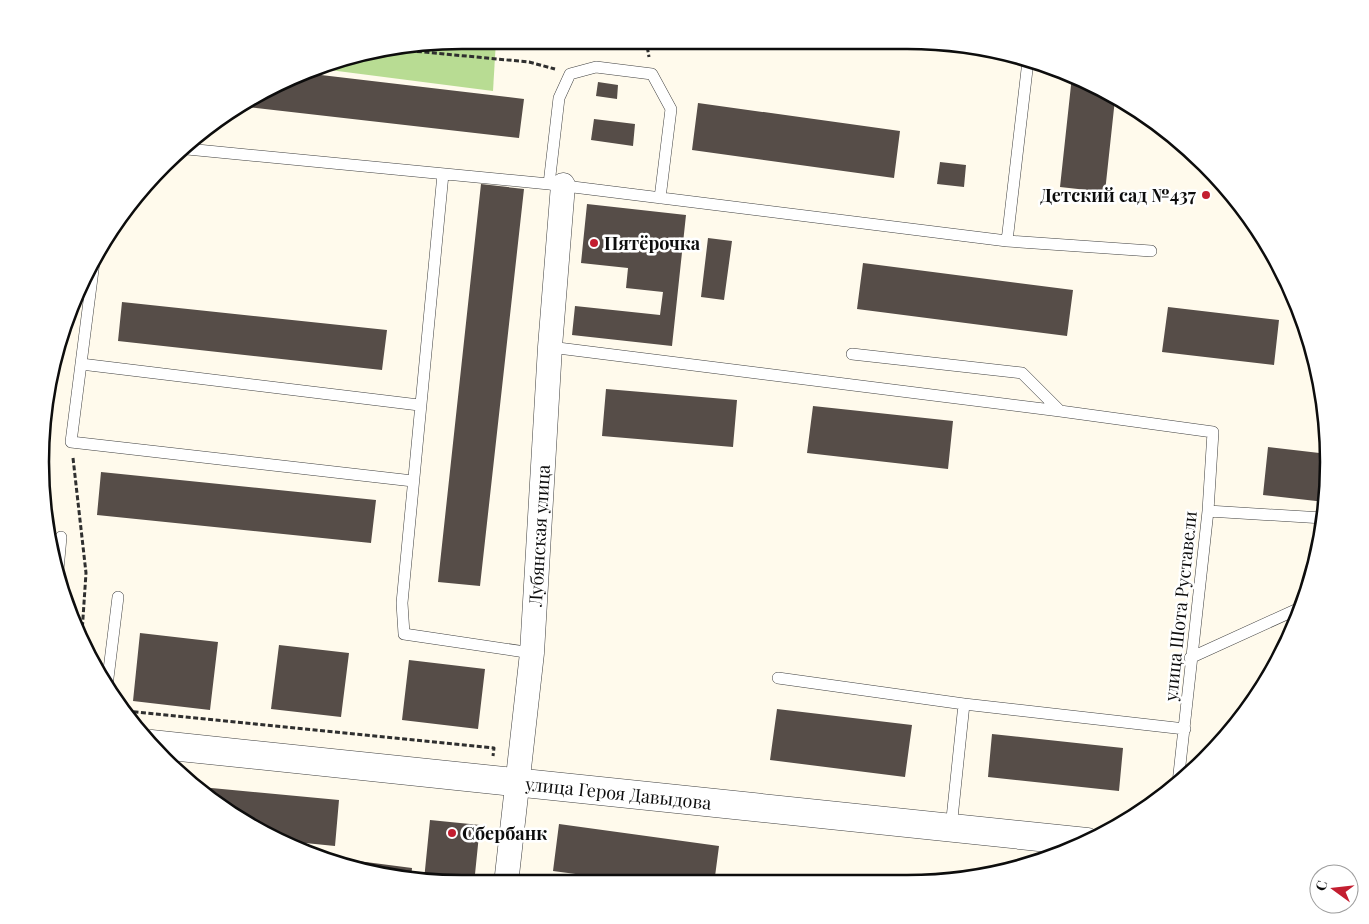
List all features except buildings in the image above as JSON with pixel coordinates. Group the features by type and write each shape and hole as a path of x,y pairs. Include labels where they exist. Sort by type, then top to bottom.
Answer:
{"street":[{"name":"Лубянская улица","path":"507,875 532,653 550,347 556,185"},
{"name":"улица Героя Давыдова","path":"162,745 1073,841"}],"lane":[{"path":"556,185 559,98 570,74 596,67 652,74 671,109 660,198"},
{"path":"1007,241 1027,67"},
{"path":"192,149 556,185 1007,241 1151,251"},
{"path":"443,174 419,405 402,603 404,634 532,653"},
{"path":"92,277 71,442 413,480"},
{"path":"550,347 1060,411"},
{"path":"852,354 1022,373 1060,411"},
{"path":"81,364 419,405"},
{"name":"улица Шота Руставели","path":"1060,411 1213,432 1208,511 1190,658 1179,773"},
{"path":"1208,511 1317,518"},
{"path":"59,554 61,537"},
{"path":"108,676 118,597"},
{"path":"1190,658 1292,610"},
{"path":"778,678 964,704 1184,729"},
{"path":"951,828 964,704"}],"path":[{"path":"417,51 529,62 570,74"},
{"path":"71,442 86,573 82,626"},
{"path":"132,712 494,748 491,779"}],"green space":[{"path":"495,49 493,91 331,70 355,63 408,52"}],"place":[{"name":"Детский сад №437","path":"1206,195"},
{"name":"Пятёрочка","path":"594,243"},
{"name":"Сбербанк","path":"452,833"}]}
